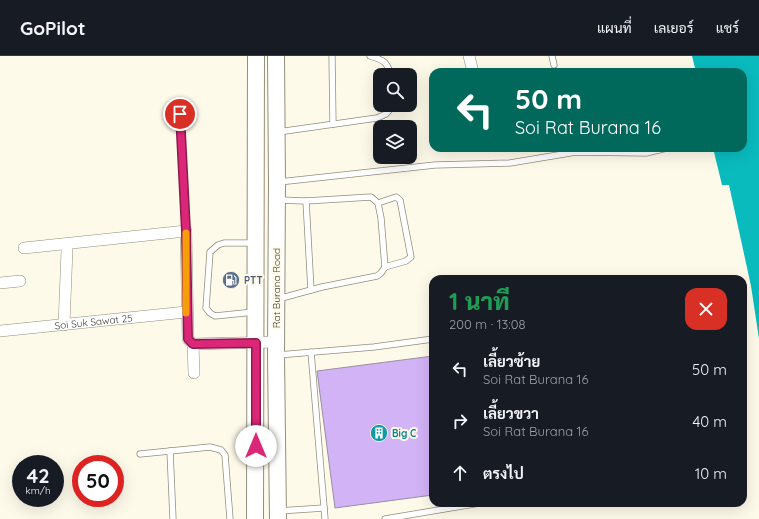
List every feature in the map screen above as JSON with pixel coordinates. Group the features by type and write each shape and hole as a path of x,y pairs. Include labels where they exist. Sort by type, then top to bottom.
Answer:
{"main road":[{"path":"251,56 256,91"},
{"name":"Rat Burana Road","path":"255,519 256,56"},
{"name":"Rat Burana Road","path":"276,56 276,348 278,515"}],"street":[{"path":"469,56 472,68"},
{"path":"24,248 186,231 186,312 188,339 193,344 194,373"},
{"path":"64,325 67,250"},
{"path":"0,282 20,281"},
{"name":"Soi Suk Sawat 25","path":"0,331 186,312"},
{"path":"193,344 256,343 276,348"}],"lane":[{"path":"332,56 333,124"},
{"path":"370,56 381,59 388,64 389,68"},
{"path":"552,56 554,66"},
{"path":"277,132 377,118 388,112"},
{"path":"180,114 186,231"},
{"path":"277,182 435,165 510,163 576,152 650,152"},
{"path":"276,300 311,290 377,276 385,267 381,218 378,203 371,197 306,201 277,199"},
{"path":"378,203 396,197 400,200 411,257 406,261 385,267"},
{"path":"306,201 311,290"},
{"path":"256,244 224,243 218,245 210,252 206,308 215,316 256,312"},
{"path":"276,348 311,352 374,347 429,340"},
{"path":"311,352 325,519"},
{"path":"140,454 210,447 221,450 225,455 230,519"},
{"path":"170,451 173,519"},
{"path":"385,519 456,507"},
{"path":"278,515 324,508"}],"water":[{"path":"692,56 759,56 759,339 751,286 729,185 722,185 714,152 747,152 747,68 695,68"}],"building":[{"name":"Big C","path":"429,357 429,496 335,508 317,371"}],"slow traffic":[{"path":"186,233 186,313"}],"place":[{"name":"PTT","path":"231,280"},
{"name":"Big C","path":"379,433"}],"route":[{"path":"180,114 186,231 186,312 188,339 193,344 256,343 256,446"}]}
